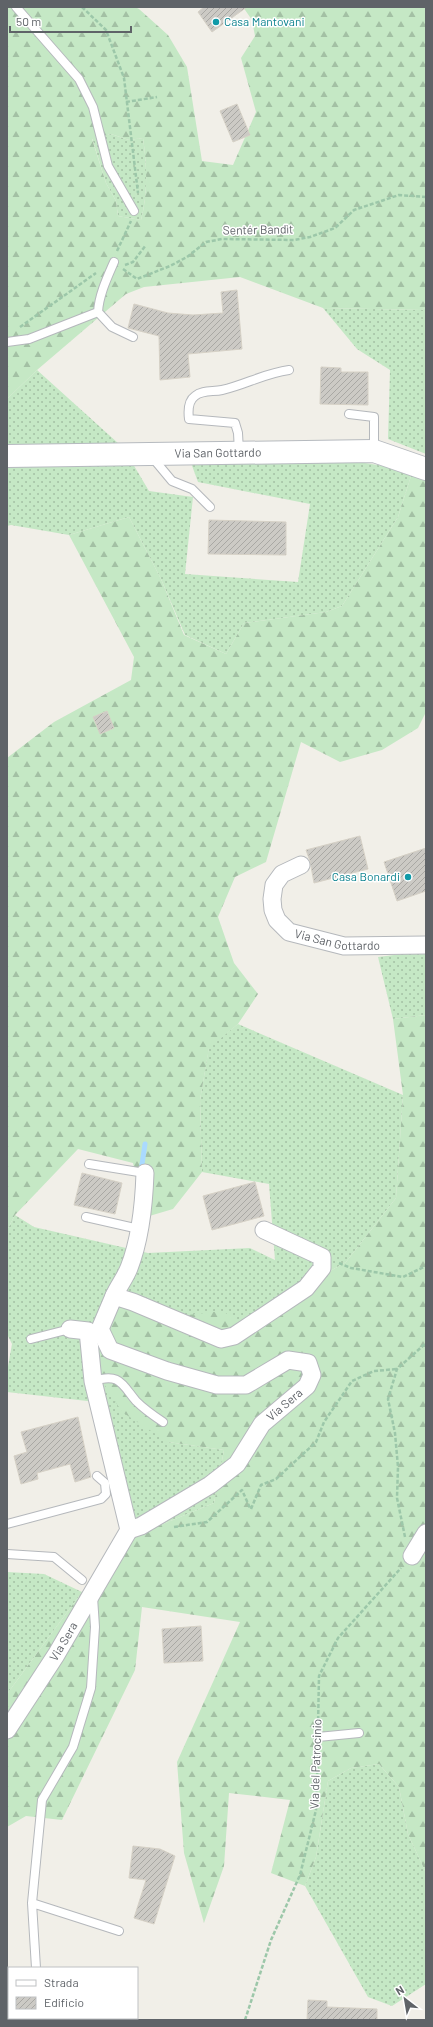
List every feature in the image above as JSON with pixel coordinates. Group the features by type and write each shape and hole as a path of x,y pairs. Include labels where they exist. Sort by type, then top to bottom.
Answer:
{"street":[{"name":"Via San Gottardo","path":"7,456 374,451 426,469"},
{"name":"Via San Gottardo","path":"301,865 282,874 274,885 272,899 273,910 277,920 289,932 344,946 426,945"},
{"name":"Via Sera","path":"7,1730 56,1655 87,1586 132,1534 141,1526 210,1485 237,1464 262,1424 307,1386 312,1375 308,1363 288,1360 246,1385 216,1385 167,1371 110,1350 100,1329 114,1296 129,1268 133,1228 144,1206 138,1172"},
{"path":"114,1296 221,1339 234,1336 306,1288 322,1268 322,1257 264,1230"},
{"path":"70,1329 88,1331 94,1381 132,1534"},
{"path":"412,1556 426,1533"}],"lane":[{"path":"16,7 79,79 93,107 108,166 134,211"},
{"path":"115,258 98,304 98,312 112,327 133,337"},
{"path":"7,342 29,339 98,312"},
{"path":"239,453 238,433 235,424 189,419 188,411 191,400 195,396 204,392 223,390 272,372 289,370"},
{"path":"349,414 374,417 374,451"},
{"path":"150,454 172,481 192,489 210,507"},
{"path":"89,1164 138,1172"},
{"path":"86,1217 133,1228"},
{"path":"31,1339 70,1329"},
{"path":"94,1381 107,1377 121,1381 137,1401 163,1422"},
{"path":"7,1524 101,1499 106,1494 105,1483 97,1476"},
{"path":"7,1554 54,1557 87,1586 95,1627 91,1688 73,1747 42,1800 32,1903 36,1967"},
{"path":"318,1736 359,1733"},
{"path":"32,1903 119,1931"}],"path":[{"path":"82,7 106,30 124,78 138,201 128,229 115,258"},
{"path":"126,102 156,97"},
{"name":"Sentér Bandìt","path":"115,258 137,279 170,266 187,257 206,242 222,239 294,240 310,237 335,228 354,210 399,196 426,196"},
{"path":"133,262 146,245"},
{"path":"19,328 100,270"},
{"path":"351,1268 403,1277 426,1266"},
{"path":"412,1556 403,1531 397,1498 398,1467 395,1433 388,1399 397,1368 426,1343"},
{"path":"171,1528 207,1522 242,1490 251,1508 261,1485 276,1479 316,1442 324,1422 352,1380 374,1371 397,1368"},
{"name":"Via del Patrocinio","path":"245,2020 270,1940 300,1876 316,1810 318,1676 338,1638 412,1556"}],"green space":[{"path":"7,7 135,7 139,9 168,35 187,67 202,161 233,165 256,112 241,58 255,36 252,20 243,7 426,7 426,307 422,310 323,308 240,277 144,287 126,294 37,370 7,399","holes":["111,134 129,140 143,138 146,179 145,200 141,220 118,216 116,201 106,183 92,139"]},
{"path":"111,134 129,140 143,138 146,179 145,200 141,220 118,216 116,201 106,183 92,138"},
{"path":"426,307 426,454 388,439 390,370 357,349 323,308 422,310"},
{"path":"37,370 119,444 7,446 7,399"},
{"path":"346,460 384,466 412,473 398,517 342,606 326,612 244,623 226,654 185,635 161,579 129,517 69,535 11,525 7,526 7,467 133,464 149,491 193,497 185,574 298,582 310,504 198,482 191,463"},
{"path":"412,473 426,477 426,712 418,728 382,750 340,762 301,742 266,862 235,877 218,917 234,963 258,994 238,1024 209,1048 200,1100 202,1172 173,1209 146,1217 133,1163 78,1149 15,1215 7,1230 7,758 54,722 131,680 134,657 69,535 129,517 161,579 184,635 226,654 244,623 326,612 342,606 398,517"},
{"path":"426,951 426,1015 393,1019 378,957"},
{"path":"426,1015 426,1873 408,1834 399,1787 379,1764 351,1768 328,1781 316,1857 305,1886 271,1873 290,1800 229,1793 224,1866 204,1923 184,1853 177,1762 240,1622 142,1607 135,1670 62,1820 26,1816 7,1827 7,1694 82,1592 134,1536 214,1503 224,1450 168,1442 122,1412 101,1379 92,1327 114,1298 171,1317 222,1311 241,1322 346,1262 396,1198 403,1095 393,1019"},
{"path":"238,1024 403,1095 396,1198 346,1262 241,1322 168,1442 224,1450 214,1503 134,1536 96,1402 7,1392 7,1372 12,1344 7,1334 7,1230 15,1215 34,1227 148,1253 250,1248 275,1260 269,1184 202,1172 200,1100 209,1047"},
{"path":"7,1572 44,1574 82,1592 7,1694"},
{"path":"379,1764 399,1787 408,1834 426,1873 426,1984 392,2006 368,1997 305,1886 316,1857 328,1781 351,1768"}],"building":[{"name":"Casa Mantovani","path":"204,7 247,7 212,32 198,12"},
{"path":"237,104 250,135 233,142 220,111"},
{"path":"237,290 242,349 188,354 190,377 160,380 159,336 128,328 134,304 168,313 193,315 223,313 221,292"},
{"path":"321,367 341,368 341,372 368,372 368,405 320,404"},
{"path":"209,520 286,522 286,555 208,554"},
{"path":"107,711 114,728 100,734 93,717"},
{"path":"360,836 368,869 314,883 310,861 306,850"},
{"name":"Casa Bonardi","path":"426,848 426,891 397,901 384,862"},
{"path":"82,1173 122,1183 115,1214 74,1205"},
{"path":"255,1182 264,1216 212,1230 203,1196"},
{"path":"78,1417 91,1477 75,1482 70,1464 37,1473 38,1479 21,1484 14,1456 27,1452 21,1432"},
{"path":"201,1626 203,1661 164,1663 162,1629"},
{"path":"133,1846 160,1849 175,1856 154,1924 134,1918 146,1880 129,1878"},
{"path":"308,2000 327,2001 327,2007 377,2009 377,2020 307,2020"}],"waterway":[{"path":"141,1171 145,1144"}],"place":[{"name":"Casa Mantovani","path":"216,22"},
{"name":"Casa Bonardi","path":"408,877"}]}
